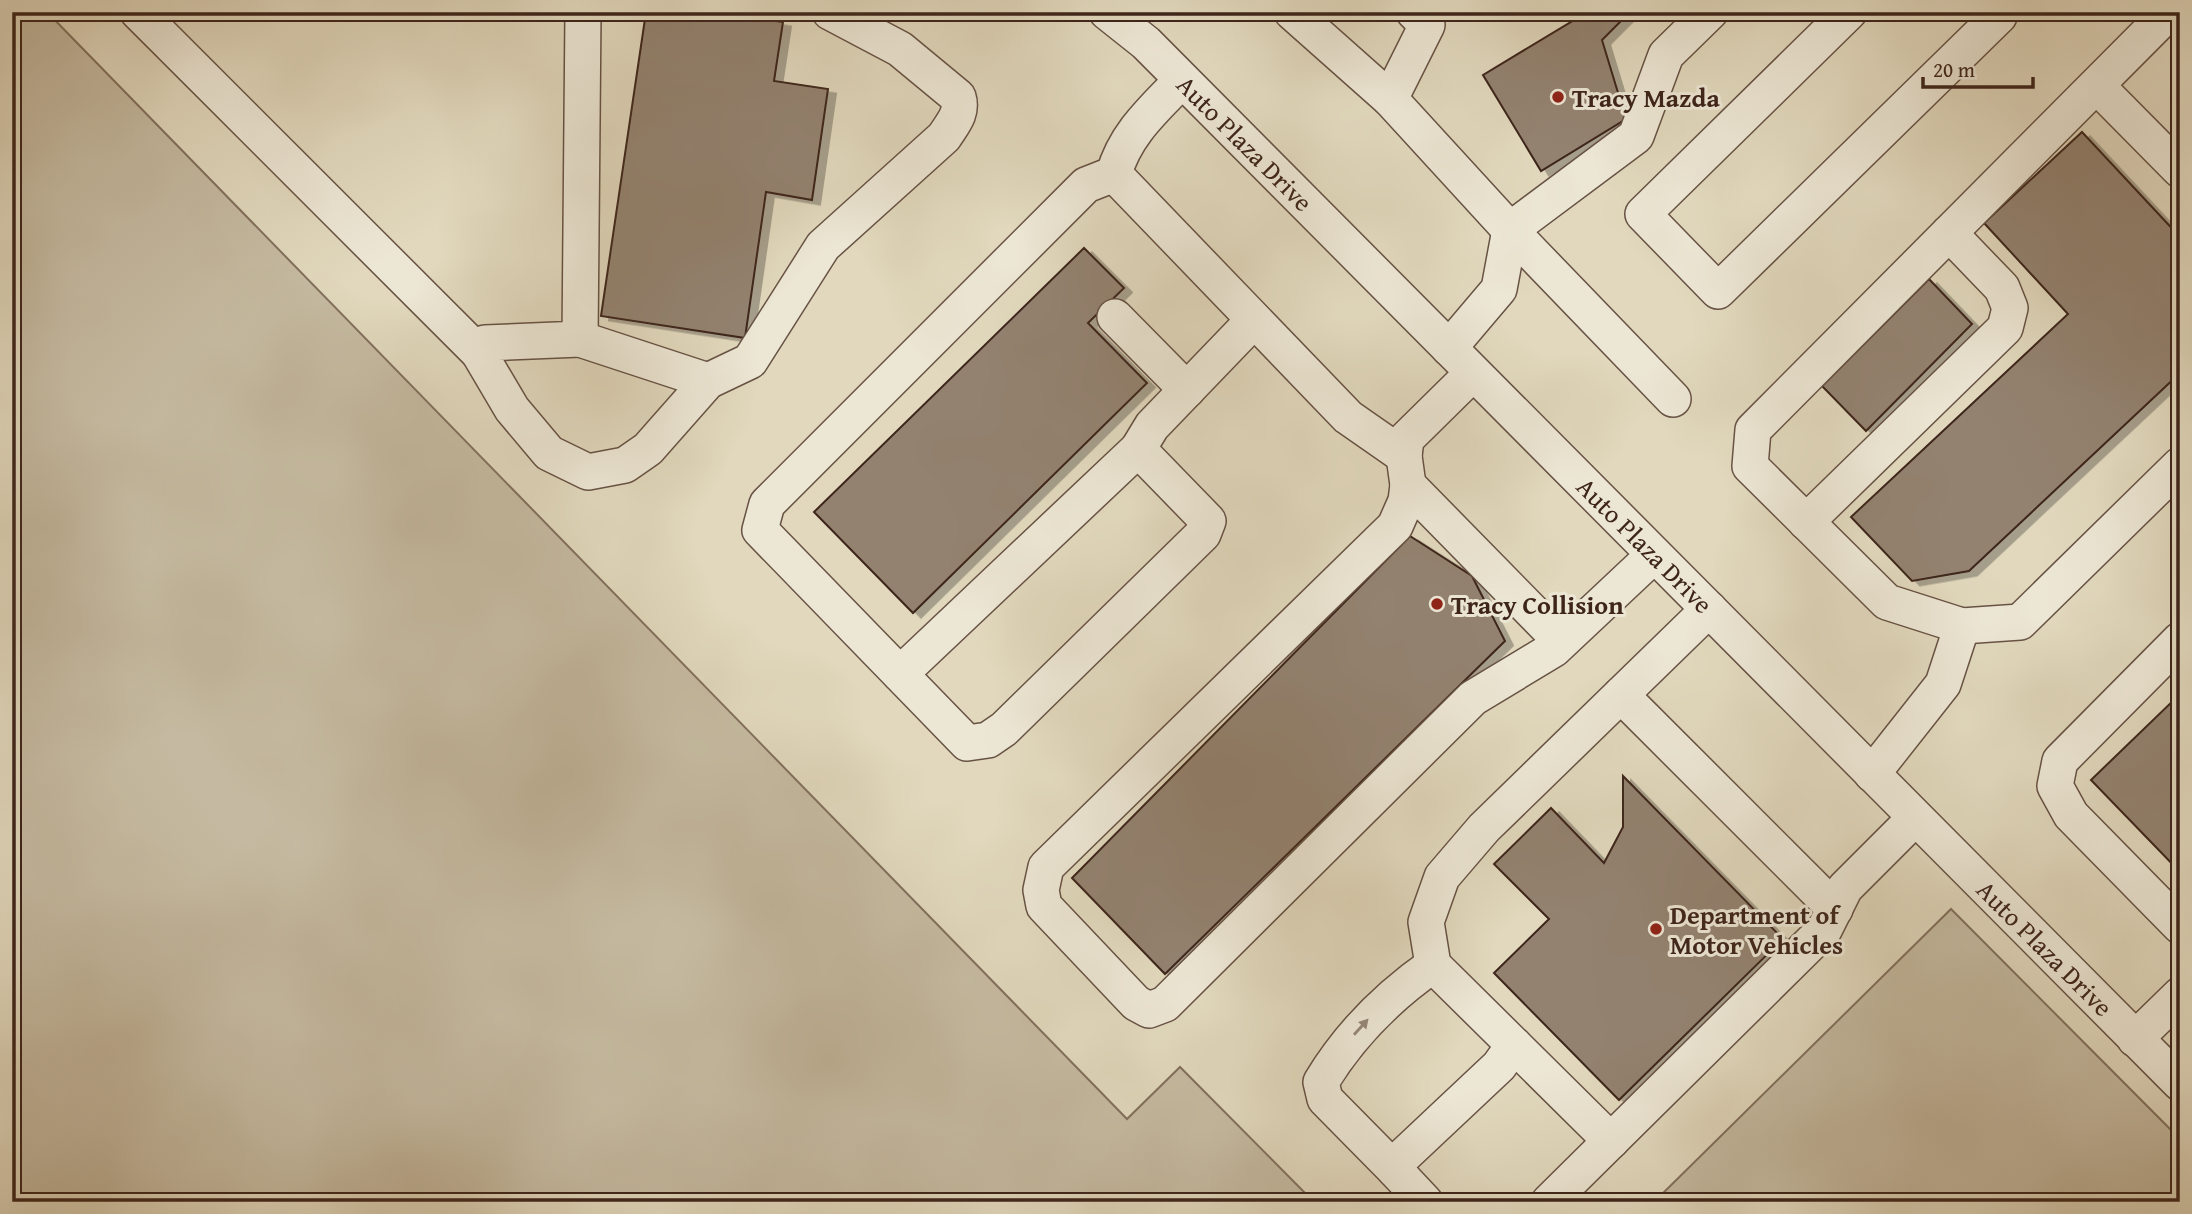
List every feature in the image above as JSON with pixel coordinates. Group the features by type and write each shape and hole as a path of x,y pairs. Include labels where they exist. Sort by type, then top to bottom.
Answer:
{"street":[{"path":"138,12 479,353 512,409 549,453 588,472 625,465 648,449 708,381 750,361 824,246 944,136 961,108 958,97 900,49 830,12"},
{"path":"580,339 583,12"},
{"name":"Auto Plaza Drive","path":"1107,12 1146,43 2180,1083"},
{"path":"1292,12 1390,99 1510,230 1673,399"},
{"path":"1449,348 1499,289 1510,230 1636,136 1666,55 1710,12"},
{"path":"1850,12 1643,215 1718,291 1999,16 1996,12"},
{"path":"2169,12 1753,430 1750,466 1887,602 1962,626 2020,622 2180,465"},
{"path":"1390,99 1424,17"},
{"path":"1114,174 1119,155 1131,133 1182,80"},
{"path":"2098,86 2180,170"},
{"path":"1114,174 1348,417 1406,470 1561,642"},
{"path":"1114,174 1086,185 767,504 760,530 967,743 988,740 1004,729 1203,534 1208,521 1138,449"},
{"path":"1806,522 2005,328 2010,309 2002,288 1949,233"},
{"path":"1115,317 1187,390"},
{"path":"900,674 1138,449 1152,426 1254,320"},
{"path":"479,353 485,343 580,339 708,381"},
{"path":"1473,373 1406,439 1406,501 1395,526 1046,867 1041,890 1044,906 1136,1003 1149,1010 1165,1004 1473,698 1561,642 1654,555"},
{"path":"1611,1141 1433,964 1426,922 1442,877 1484,828 1709,610"},
{"path":"1872,774 1943,684 1962,626"},
{"path":"2180,640 2060,761 2055,786 2071,815 2180,926"},
{"path":"1621,695 1835,909"},
{"path":"1549,1202 1824,930 1845,888 1915,818"},
{"path":"1425,1202 1325,1099 1321,1082 1340,1051 1390,995 1433,964"},
{"path":"2135,1039 2180,995"},
{"path":"1395,1170 1398,1161 1499,1066 1514,1045"}],"shaded area":[{"path":"12,12 47,12 1127,1119 1180,1067 1314,1202 12,1202"},
{"path":"1951,909 2180,1139 2180,1202 1654,1202"}],"building":[{"path":"646,12 718,12 783,22 774,81 828,89 812,200 766,192 745,338 601,316"},
{"name":"Tracy Mazda","path":"1570,12 1630,12 1602,40 1626,119 1541,171 1483,75 1574,20"},
{"path":"2082,132 2180,237 2180,373 1969,571 1912,581 1851,517 2068,314 1984,223"},
{"path":"1084,248 1124,288 1088,323 1147,383 913,613 814,512"},
{"path":"1929,279 1972,324 1866,431 1822,386"},
{"path":"1410,536 1472,576 1505,641 1165,974 1072,878"},
{"path":"2180,694 2180,872 2091,780"},
{"name":"Department of Motor Vehicles","path":"1623,776 1783,939 1619,1100 1494,973 1549,919 1494,864 1551,808 1604,863 1623,827"}],"place":[{"name":"Tracy Mazda","path":"1558,97"},
{"name":"Tracy Collision","path":"1437,604"},
{"name":"Department of Motor Vehicles","path":"1656,929"}]}
